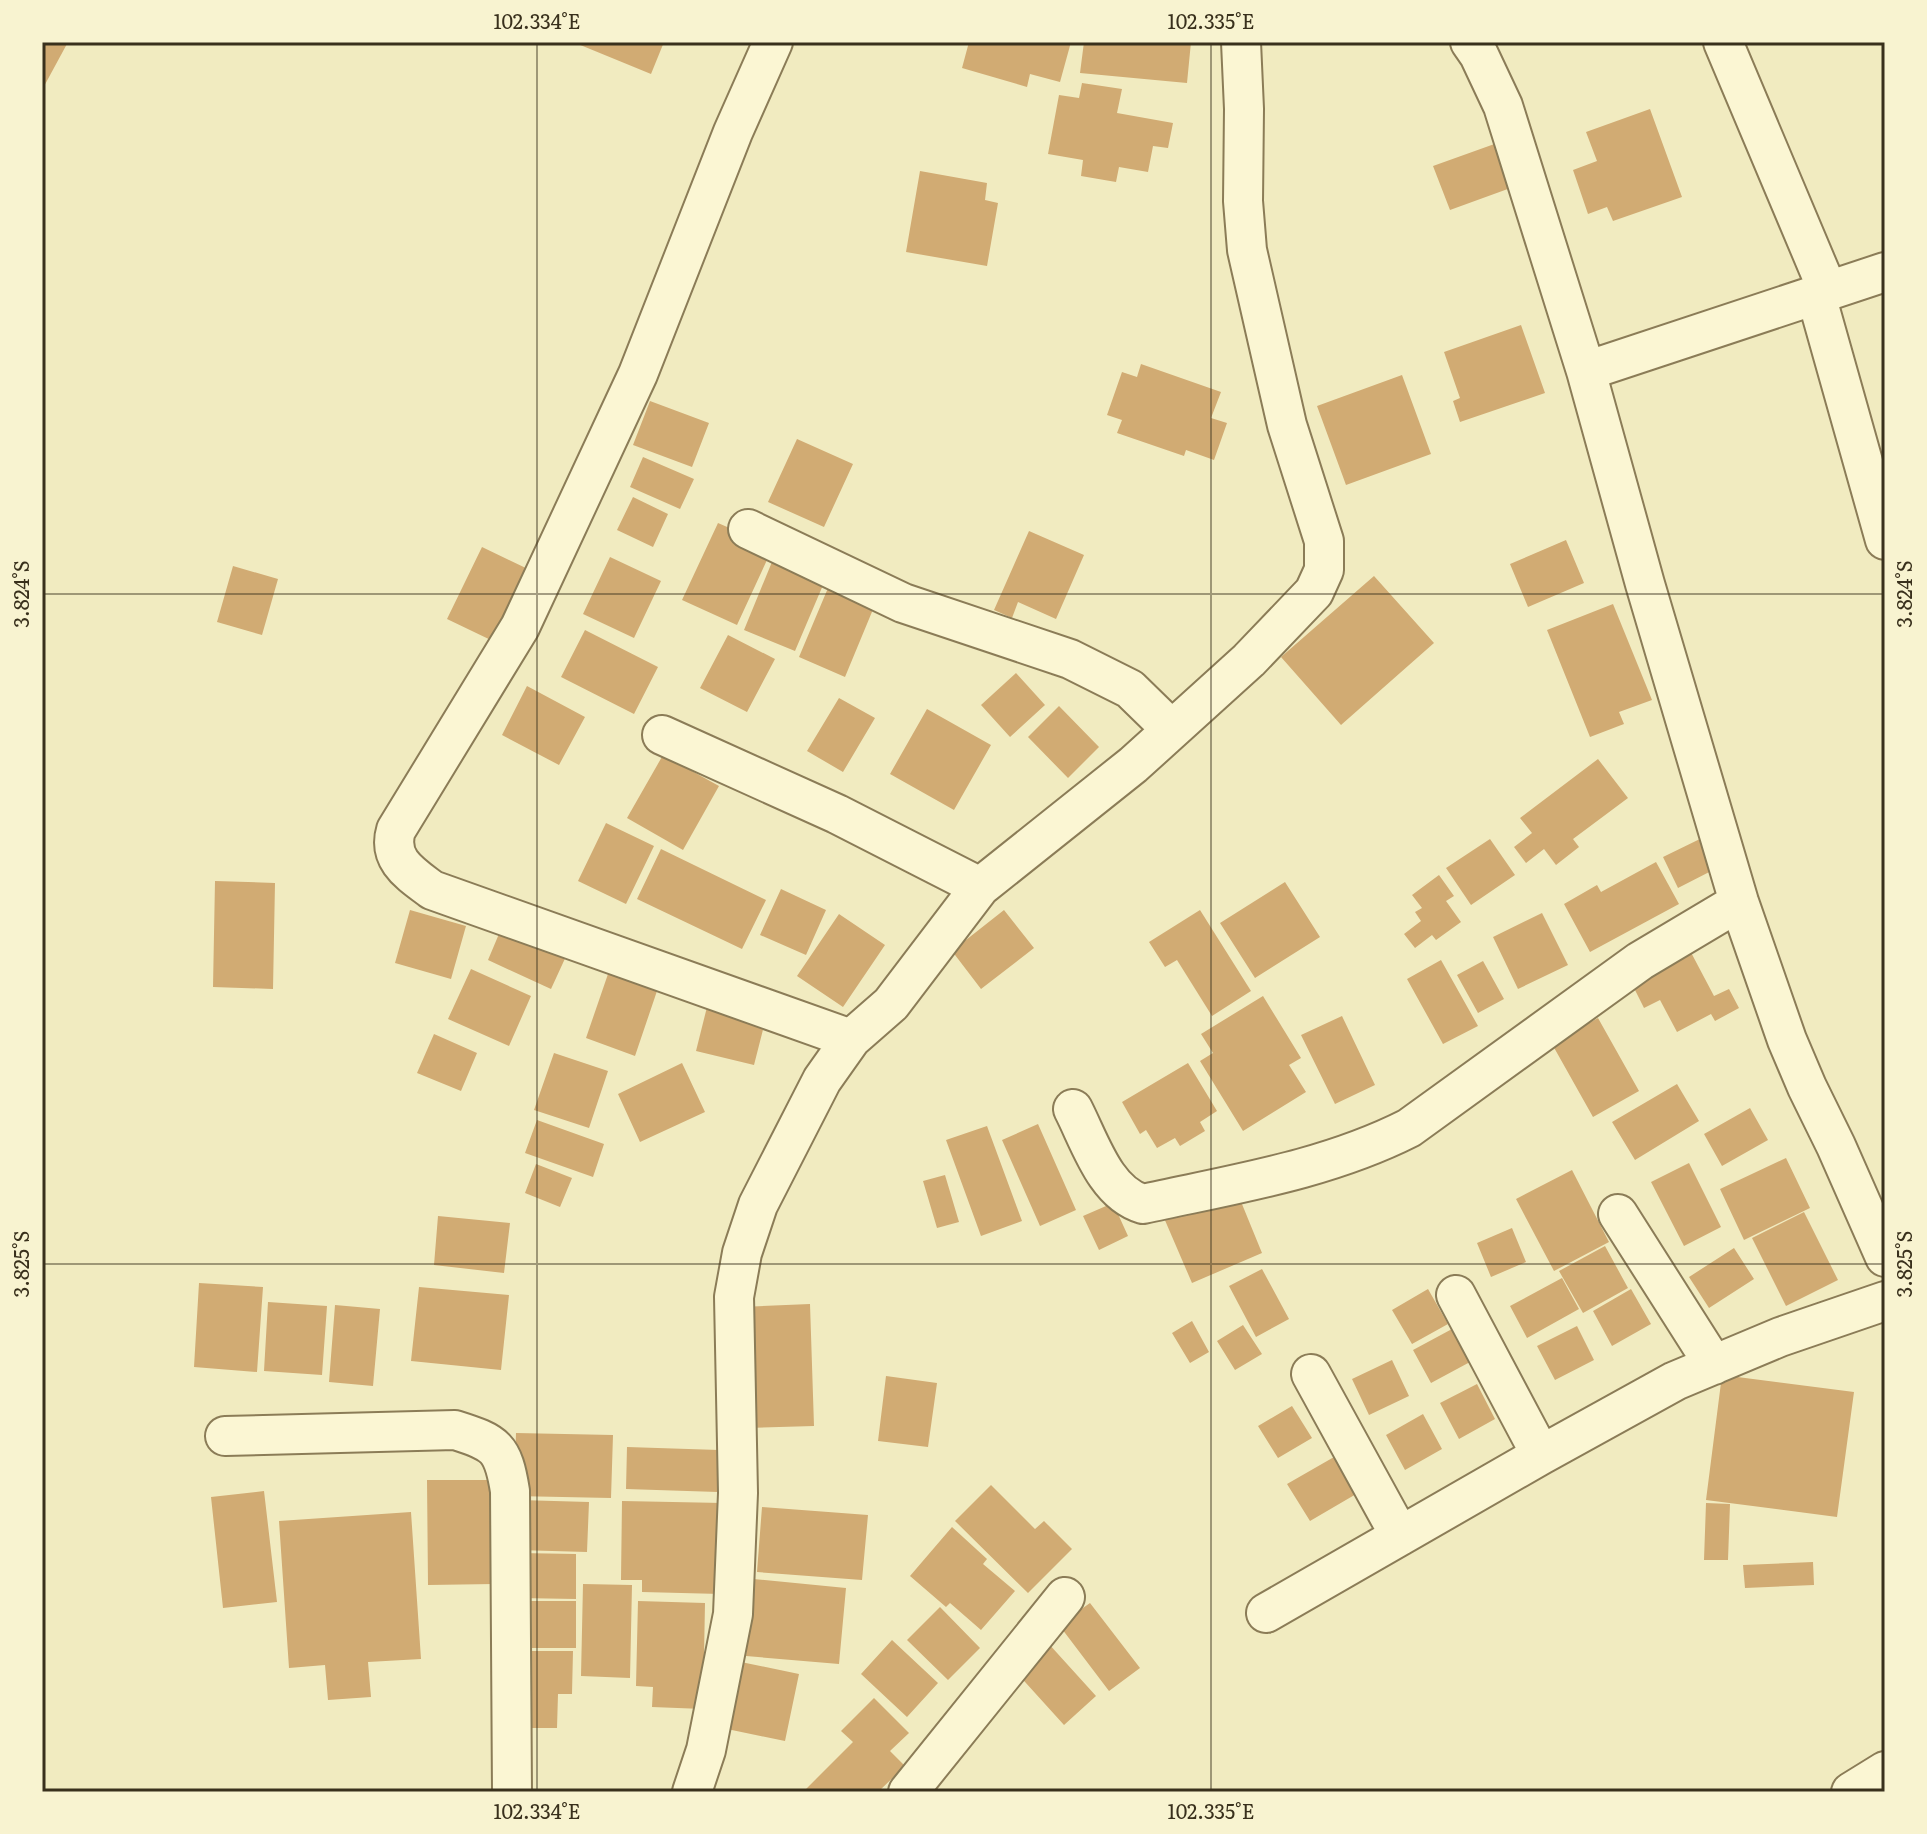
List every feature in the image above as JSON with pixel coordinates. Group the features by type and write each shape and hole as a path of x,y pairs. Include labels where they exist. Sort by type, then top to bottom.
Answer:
{"street":[{"path":"773,42 733,132 638,374 520,627 396,830 393,841 395,855 405,870 432,890 851,1039"},
{"path":"692,1792 706,1750 733,1614 738,1493 734,1297 742,1253 765,1191 822,1080 851,1039 891,1004 980,887 1133,765 1249,660 1314,592 1324,570 1324,541 1287,425 1247,250 1243,201 1241,42"},
{"path":"1470,42 1503,106 1586,371 1739,902 1802,1075 1885,1257"},
{"path":"1723,42 1822,293 1885,540"},
{"path":"1586,371 1885,272"},
{"path":"748,529 903,603 1070,659 1130,689 1171,729"},
{"path":"662,735 837,814 980,887"},
{"path":"1073,1109 1117,1189 1129,1200 1143,1204 1317,1166 1382,1142 1409,1128 1640,961 1739,902"},
{"path":"1618,1214 1714,1365"},
{"path":"1456,1295 1541,1455"},
{"path":"1266,1613 1675,1381 1780,1337 1885,1301"},
{"path":"1311,1374 1400,1536"},
{"path":"225,1436 455,1430 483,1439 497,1448 505,1461 510,1491 512,1792"},
{"path":"908,1792 1065,1597"},
{"path":"1851,1792 1885,1771"}],"building":[{"path":"42,42 68,42 42,90"},
{"path":"573,42 664,42 651,74"},
{"path":"969,42 1071,42 1060,82 1030,74 1027,87 962,68"},
{"path":"1084,42 1191,42 1187,83 1080,73"},
{"path":"1082,83 1122,89 1117,113 1173,123 1168,148 1153,146 1148,172 1119,167 1116,182 1081,176 1083,160 1048,154 1059,95 1079,98"},
{"path":"1650,109 1682,197 1613,221 1607,207 1588,214 1573,170 1597,161 1586,132"},
{"path":"1500,142 1516,186 1450,210 1433,166"},
{"path":"920,171 987,183 985,200 998,203 987,266 906,252"},
{"path":"1521,325 1545,393 1460,422 1453,401 1460,398 1444,352"},
{"path":"1141,364 1221,392 1211,418 1227,423 1214,460 1186,450 1184,456 1117,433 1122,420 1107,415 1122,372 1137,377"},
{"path":"1402,375 1431,454 1346,485 1317,406"},
{"path":"650,401 709,423 692,467 633,445"},
{"path":"797,439 853,464 824,527 768,502"},
{"path":"643,457 694,479 680,509 630,487"},
{"path":"633,497 668,514 653,547 617,530"},
{"path":"718,523 773,547 737,625 682,600"},
{"path":"1029,531 1084,555 1056,619 1018,602 1012,618 994,610"},
{"path":"1566,540 1584,583 1528,607 1510,564"},
{"path":"482,547 532,571 497,643 447,619"},
{"path":"610,557 661,581 634,638 583,614"},
{"path":"774,557 826,578 795,651 744,630"},
{"path":"233,566 278,579 262,635 217,622"},
{"path":"1374,576 1434,643 1341,725 1281,657"},
{"path":"828,588 874,607 845,677 799,657"},
{"path":"1613,604 1652,700 1619,712 1624,724 1590,737 1547,630"},
{"path":"585,630 658,667 634,714 561,677"},
{"path":"728,635 775,659 747,712 700,688"},
{"path":"1016,673 1045,705 1010,737 981,705"},
{"path":"527,686 585,717 559,765 502,735"},
{"path":"839,698 875,718 843,772 807,751"},
{"path":"1059,706 1099,747 1068,778 1028,737"},
{"path":"927,709 991,745 954,810 890,774"},
{"path":"663,755 719,786 683,850 627,818"},
{"path":"1598,759 1628,798 1573,839 1579,847 1556,865 1544,849 1526,863 1514,847 1532,833 1520,818"},
{"path":"606,823 654,846 626,904 578,881"},
{"path":"1704,837 1719,867 1678,888 1663,857"},
{"path":"1490,839 1515,875 1471,905 1446,868"},
{"path":"661,849 766,900 742,949 637,899"},
{"path":"1656,862 1679,904 1590,952 1564,904 1597,885 1601,892"},
{"path":"1439,875 1454,896 1446,901 1461,922 1436,940 1432,935 1415,948 1404,934 1421,921 1415,912 1422,908 1412,895"},
{"path":"215,881 275,883 273,989 213,987"},
{"path":"1285,882 1320,937 1255,978 1220,923"},
{"path":"781,889 826,910 806,955 760,935"},
{"path":"410,910 466,926 451,979 395,963"},
{"path":"1004,910 1034,948 981,989 952,951"},
{"path":"1200,910 1251,991 1212,1016 1177,960 1165,967 1149,942"},
{"path":"1542,913 1568,965 1518,989 1493,937"},
{"path":"839,914 885,945 843,1007 797,976"},
{"path":"504,922 568,952 551,989 488,960"},
{"path":"1686,943 1714,996 1729,989 1739,1008 1715,1021 1711,1014 1677,1032 1660,1000 1644,1008 1630,980"},
{"path":"1441,960 1478,1026 1443,1044 1407,979"},
{"path":"1483,961 1504,999 1478,1013 1457,975"},
{"path":"471,969 531,996 509,1046 448,1019"},
{"path":"608,974 657,991 635,1056 586,1038"},
{"path":"1263,996 1301,1058 1289,1065 1306,1092 1243,1131 1200,1061 1213,1053 1201,1034"},
{"path":"708,1003 766,1018 754,1065 696,1051"},
{"path":"1342,1016 1375,1085 1335,1104 1301,1035"},
{"path":"1598,1018 1639,1091 1593,1117 1552,1044"},
{"path":"434,1034 477,1053 461,1091 417,1073"},
{"path":"554,1053 608,1071 589,1128 534,1110"},
{"path":"682,1063 705,1112 640,1142 618,1094"},
{"path":"1188,1063 1217,1111 1200,1122 1205,1131 1180,1146 1175,1138 1157,1148 1146,1130 1140,1134 1122,1102"},
{"path":"1677,1084 1699,1121 1635,1160 1612,1122"},
{"path":"1750,1108 1768,1140 1722,1166 1704,1134"},
{"path":"537,1120 604,1144 593,1177 525,1153"},
{"path":"1038,1124 1076,1210 1040,1226 1002,1140"},
{"path":"987,1126 1022,1221 981,1236 946,1140"},
{"path":"1786,1158 1810,1208 1744,1240 1720,1189"},
{"path":"1689,1163 1721,1227 1684,1246 1651,1182"},
{"path":"536,1164 572,1178 560,1207 525,1193"},
{"path":"1572,1170 1609,1242 1554,1271 1516,1199"},
{"path":"945,1175 959,1222 937,1228 923,1181"},
{"path":"1235,1187 1262,1253 1192,1283 1164,1218"},
{"path":"1113,1203 1128,1236 1099,1250 1083,1216"},
{"path":"1804,1212 1838,1280 1786,1306 1752,1238"},
{"path":"438,1216 510,1223 504,1273 434,1265"},
{"path":"1512,1228 1526,1262 1491,1277 1477,1243"},
{"path":"1605,1246 1628,1288 1583,1313 1559,1271"},
{"path":"1734,1248 1754,1279 1709,1308 1689,1277"},
{"path":"1262,1269 1289,1319 1256,1337 1229,1286"},
{"path":"1562,1278 1579,1309 1527,1338 1510,1306"},
{"path":"199,1283 263,1287 257,1372 194,1367"},
{"path":"419,1287 509,1295 501,1370 411,1361"},
{"path":"1428,1289 1448,1324 1412,1344 1392,1310"},
{"path":"1631,1289 1651,1324 1612,1346 1593,1311"},
{"path":"268,1302 327,1306 322,1375 264,1371"},
{"path":"810,1304 814,1426 746,1428 742,1307"},
{"path":"335,1305 380,1309 373,1386 329,1382"},
{"path":"1192,1321 1209,1352 1190,1363 1172,1333"},
{"path":"1243,1325 1262,1354 1235,1370 1217,1341"},
{"path":"1577,1326 1594,1360 1555,1380 1537,1346"},
{"path":"1452,1329 1470,1362 1431,1383 1413,1350"},
{"path":"1392,1360 1409,1396 1369,1415 1352,1379"},
{"path":"1722,1375 1854,1392 1837,1517 1706,1500"},
{"path":"886,1376 937,1383 928,1447 878,1441"},
{"path":"1477,1384 1495,1419 1459,1439 1440,1403"},
{"path":"1292,1406 1312,1438 1278,1458 1258,1426"},
{"path":"1423,1414 1442,1449 1405,1470 1386,1435"},
{"path":"516,1433 613,1435 611,1498 514,1496"},
{"path":"627,1447 719,1450 718,1492 626,1489"},
{"path":"1341,1453 1363,1490 1310,1521 1287,1484"},
{"path":"427,1480 493,1480 494,1584 428,1585"},
{"path":"991,1485 1035,1529 1044,1521 1072,1549 1028,1593 955,1521"},
{"path":"264,1491 277,1602 223,1608 211,1497"},
{"path":"519,1500 589,1502 587,1552 517,1550"},
{"path":"622,1501 723,1503 721,1594 642,1592 642,1580 621,1580"},
{"path":"1706,1503 1730,1504 1728,1560 1704,1560"},
{"path":"762,1507 868,1515 862,1580 757,1572"},
{"path":"411,1512 421,1659 368,1662 371,1697 328,1700 325,1665 289,1668 279,1521"},
{"path":"952,1527 987,1559 983,1564 1015,1591 981,1630 950,1603 946,1607 910,1576"},
{"path":"519,1553 576,1554 576,1599 519,1598"},
{"path":"1813,1562 1814,1585 1745,1588 1743,1565"},
{"path":"753,1579 846,1588 839,1664 746,1656"},
{"path":"583,1584 632,1585 630,1678 581,1676"},
{"path":"519,1601 576,1601 576,1648 519,1648"},
{"path":"638,1601 705,1603 703,1709 652,1707 653,1687 636,1686"},
{"path":"1090,1603 1140,1668 1109,1691 1059,1625"},
{"path":"940,1607 980,1648 948,1680 907,1640"},
{"path":"892,1640 938,1683 907,1717 861,1674"},
{"path":"1048,1643 1096,1696 1064,1725 1016,1672"},
{"path":"531,1651 573,1651 572,1694 558,1694 557,1728 531,1728"},
{"path":"741,1662 799,1674 785,1741 727,1729"},
{"path":"874,1698 909,1733 890,1751 905,1766 878,1792 803,1792 853,1742 841,1731"}]}
